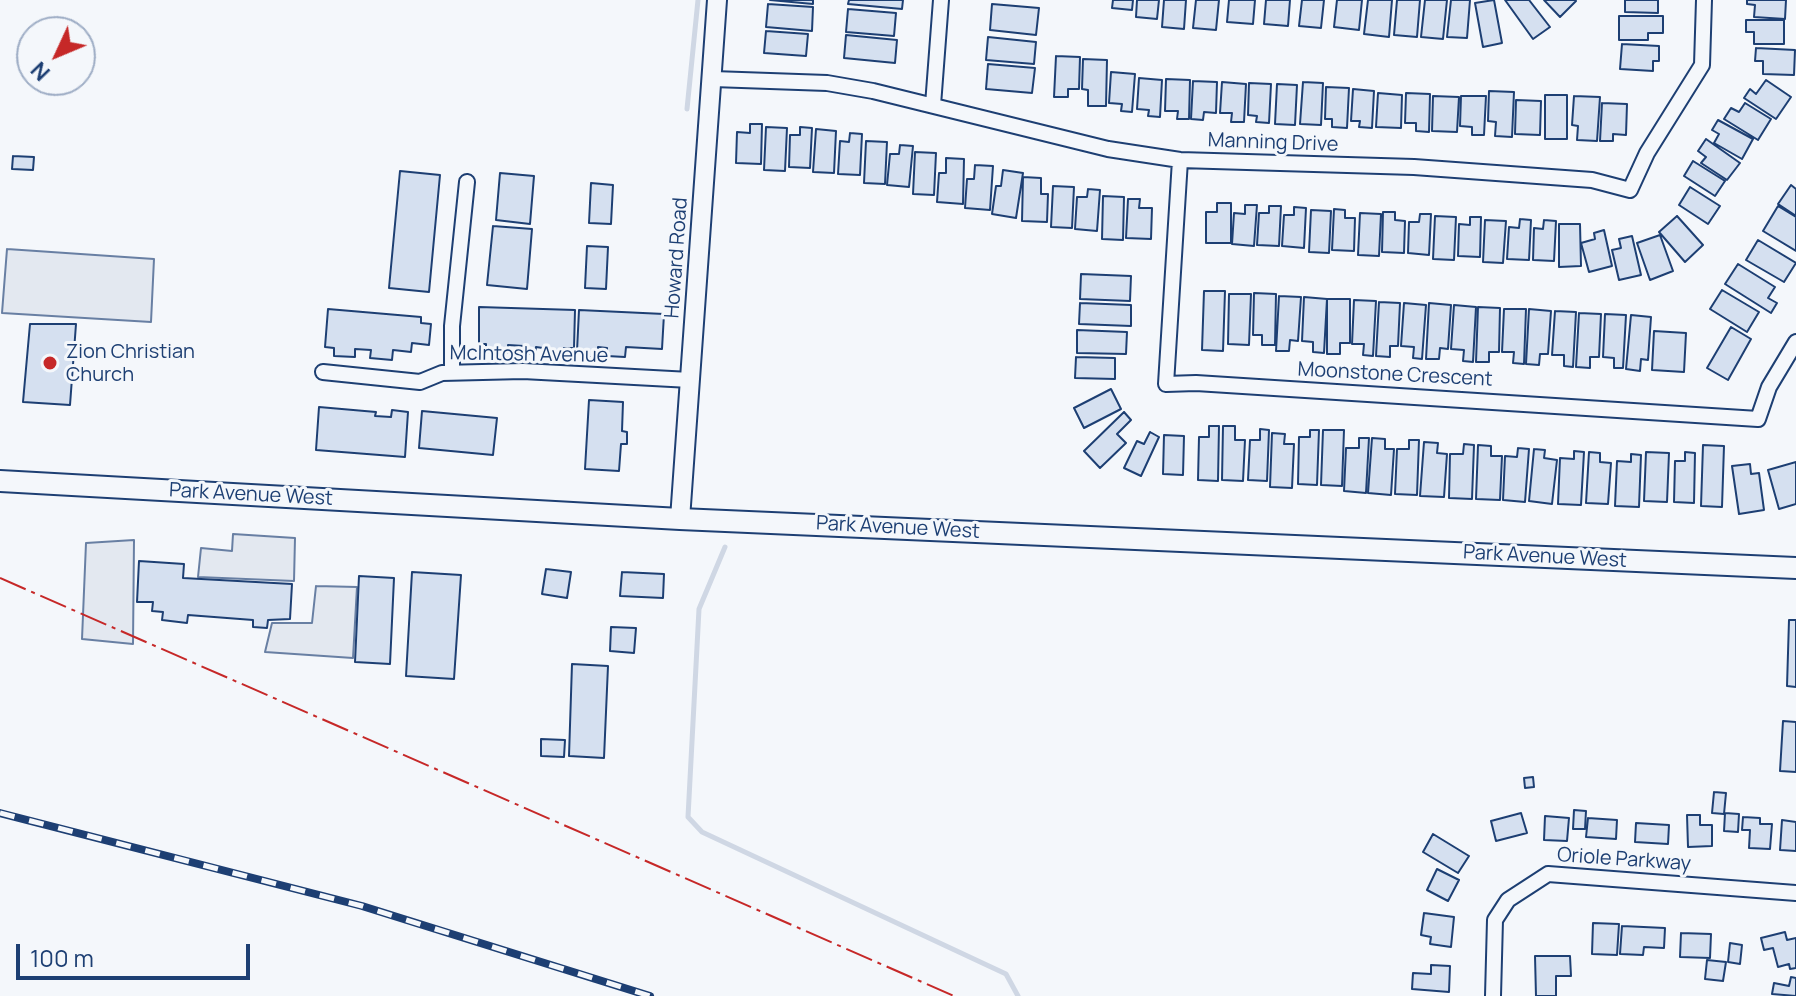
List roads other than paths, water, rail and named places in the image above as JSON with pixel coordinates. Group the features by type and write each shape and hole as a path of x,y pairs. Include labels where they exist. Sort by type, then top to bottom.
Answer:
{"main road":[{"name":"Park Avenue West","path":"0,481 680,519 1796,568"}],"street":[{"name":"Howard Road","path":"680,519 717,0"},
{"path":"933,105 941,0"},
{"name":"Manning Drive","path":"713,79 827,83 933,105 1108,149 1180,160 1414,167 1592,180 1630,190 1647,153 1702,65 1704,0"},
{"name":"Moonstone Crescent","path":"1180,160 1166,384 1196,383 1758,419 1769,387 1796,342"},
{"path":"452,372 452,326 467,182"},
{"name":"McIntosh Avenue","path":"323,372 420,382 452,372 523,371 690,380"},
{"name":"Oriole Parkway","path":"1493,996 1495,920 1508,900 1548,874 1796,893"}],"waterway":[{"path":"687,109 698,0"},
{"path":"725,547 699,609 688,817 702,832 1006,974 1018,996"}],"railway":[{"path":"0,813 362,906 650,996"}],"place":[{"name":"Zion Christian Church","path":"50,363"}]}
